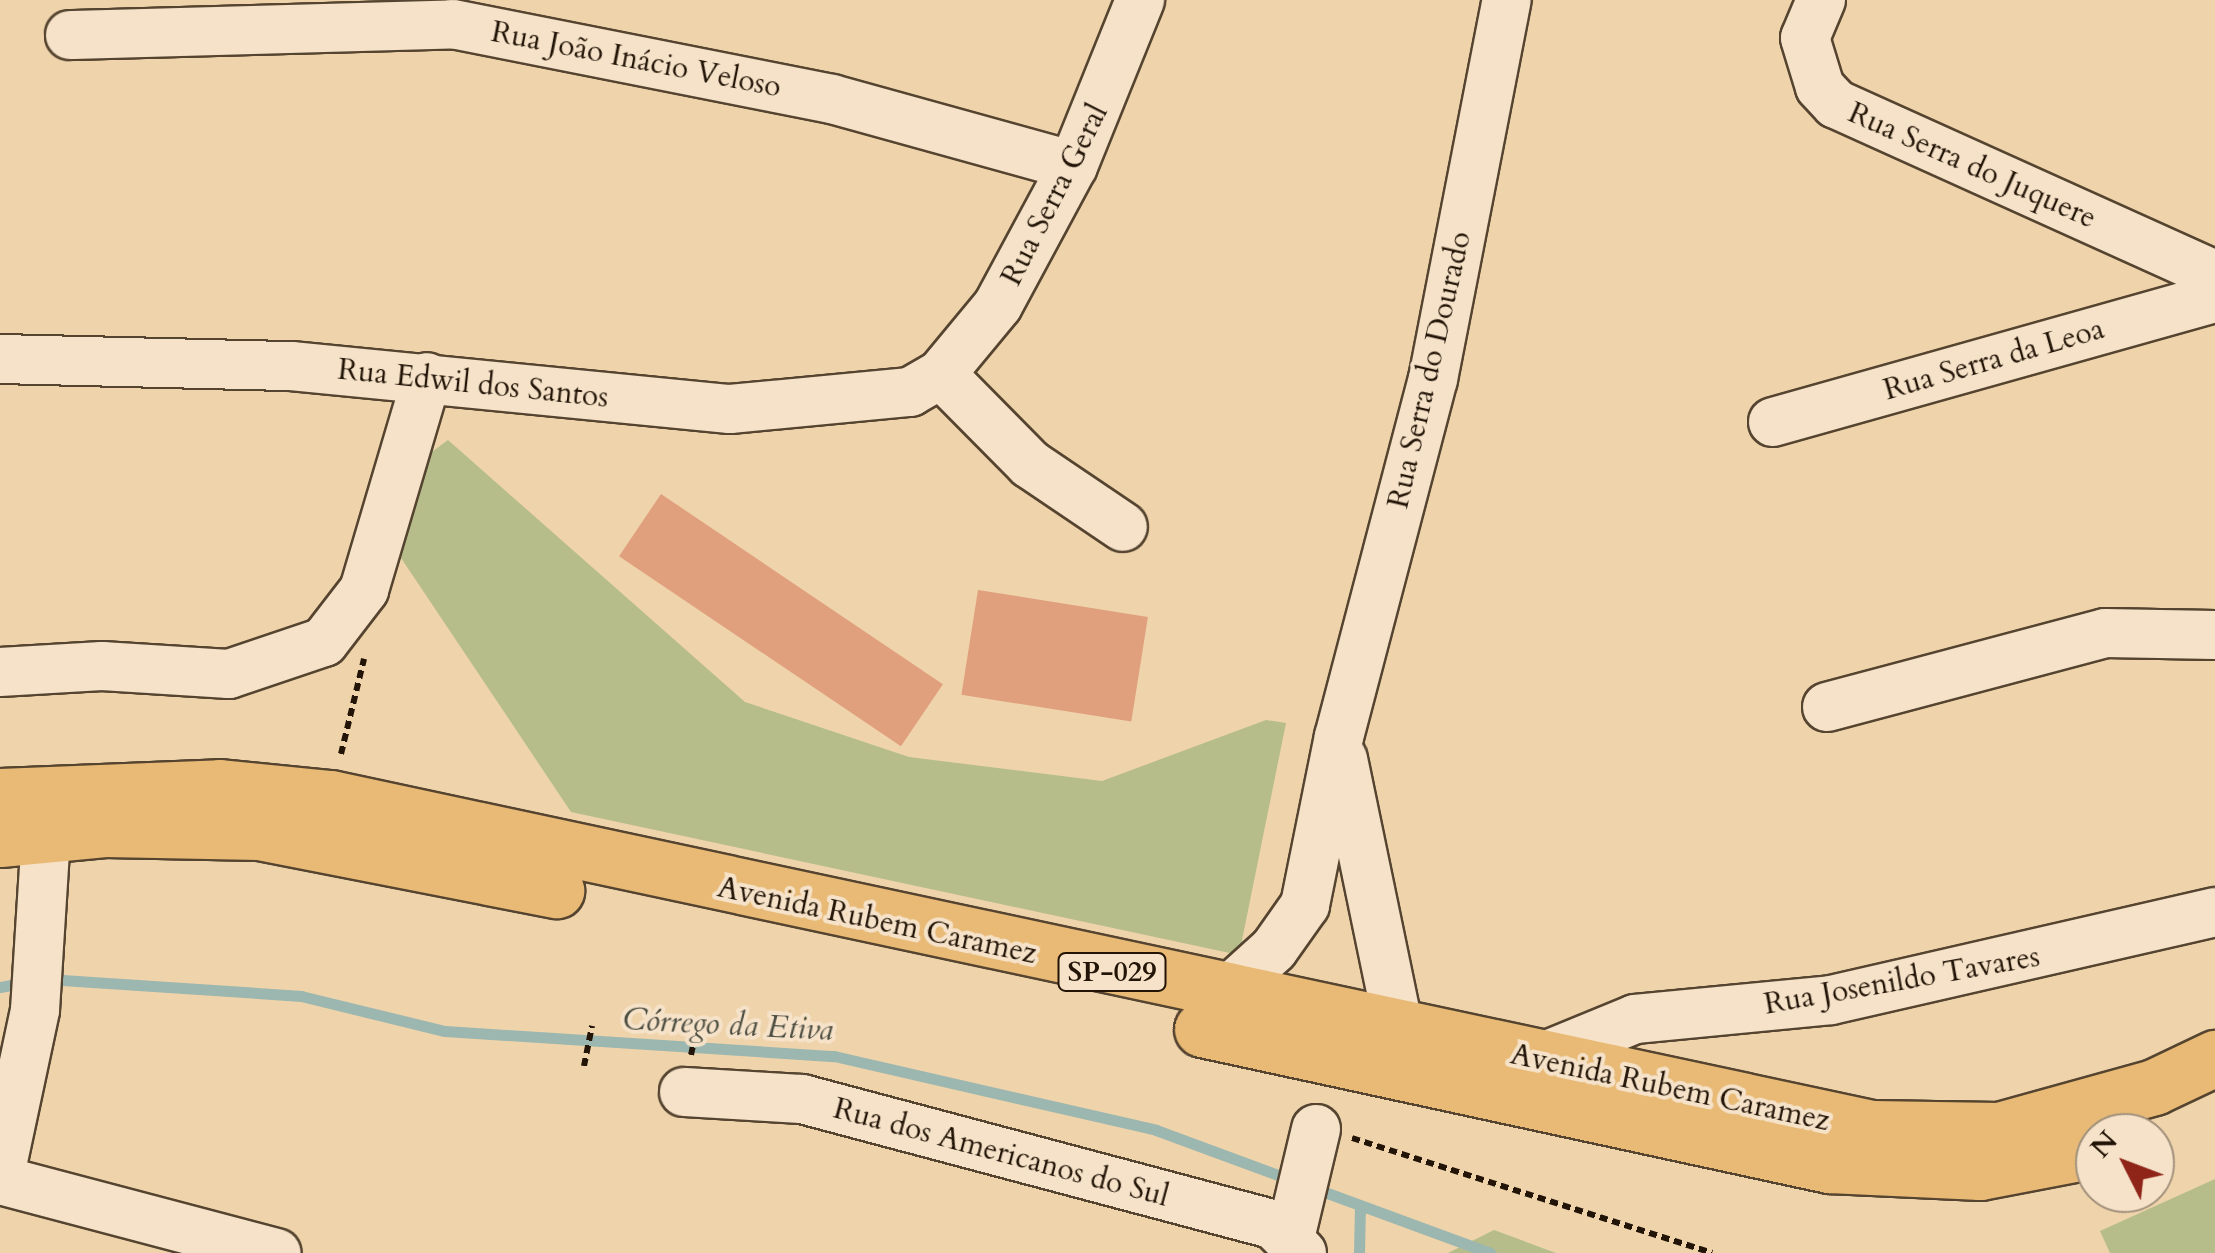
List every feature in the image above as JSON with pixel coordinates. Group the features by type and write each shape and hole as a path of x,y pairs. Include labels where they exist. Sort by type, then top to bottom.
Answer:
{"highway":[{"name":"Avenida Rubem Caramez","path":"0,796 220,787 330,798 1222,996 1813,1119 1933,1134 1999,1130 2144,1110 2215,1092"},
{"name":"Avenida Rubem Caramez","path":"23,836 180,828 371,849 1829,1165 1980,1172 2075,1154"},
{"name":"Avenida Rubem Caramez","path":"2144,1110 2215,1058"}],"street":[{"name":"Rua Serra Geral","path":"940,374 998,305 1073,166 1140,0"},
{"name":"Rua Serra do Dourado","path":"1222,996 1294,926 1313,874 1338,737 1433,379 1507,0"},
{"name":"Rua Serra do Juquere","path":"1821,0 1807,50 1836,104 2215,275"},
{"name":"Rua João Inácio Veloso","path":"70,35 453,24 832,99 1073,166"},
{"name":"Rua Serra da Leoa","path":"1773,422 2215,298"},
{"name":"Rua Edwil dos Santos","path":"0,359 427,377 730,410 866,402 940,374"},
{"path":"940,374 1030,464 1122,527"},
{"path":"0,672 102,666 228,674 324,642 364,590 427,377"},
{"path":"1828,708 2105,633 2215,635"},
{"name":"Rua Serra do Dourado","path":"1338,737 1398,1030"},
{"path":"23,836 42,931 35,1010 0,1178 277,1253"},
{"path":"1313,874 1367,874"},
{"name":"Rua Josenildo Tavares","path":"1533,1060 1635,1019 1831,1000 2215,912"},
{"path":"2144,1110 2215,1028"},
{"name":"Rua dos Americanos do Sul","path":"684,1092 802,1099 1296,1233"},
{"path":"1296,1233 1313,1142"}],"path":[{"path":"330,798 368,644"},
{"path":"584,1066 592,1026"},
{"path":"1313,1142 1457,1165 1712,1253"}],"green space":[{"path":"448,440 745,702 909,757 1102,781 1266,720 1286,723 1239,955 571,812 395,549 409,469"},
{"path":"2215,1179 2215,1253 2110,1253 2100,1231 2140,1213 2175,1213 2175,1197"},
{"path":"1494,1230 1556,1253 1448,1253"}],"building":[{"path":"661,494 943,684 901,746 619,556"},
{"path":"978,590 1148,617 1131,722 961,695"}],"waterway":[{"name":"Córrego da Etiva","path":"47,979 301,996 445,1031 834,1056 1156,1130 1294,1181"},
{"name":"Córrego da Etiva","path":"0,987 23,983"},
{"name":"Córrego da Etiva","path":"1311,1187 1490,1253"},
{"path":"1359,1253 1360,1206"}]}
